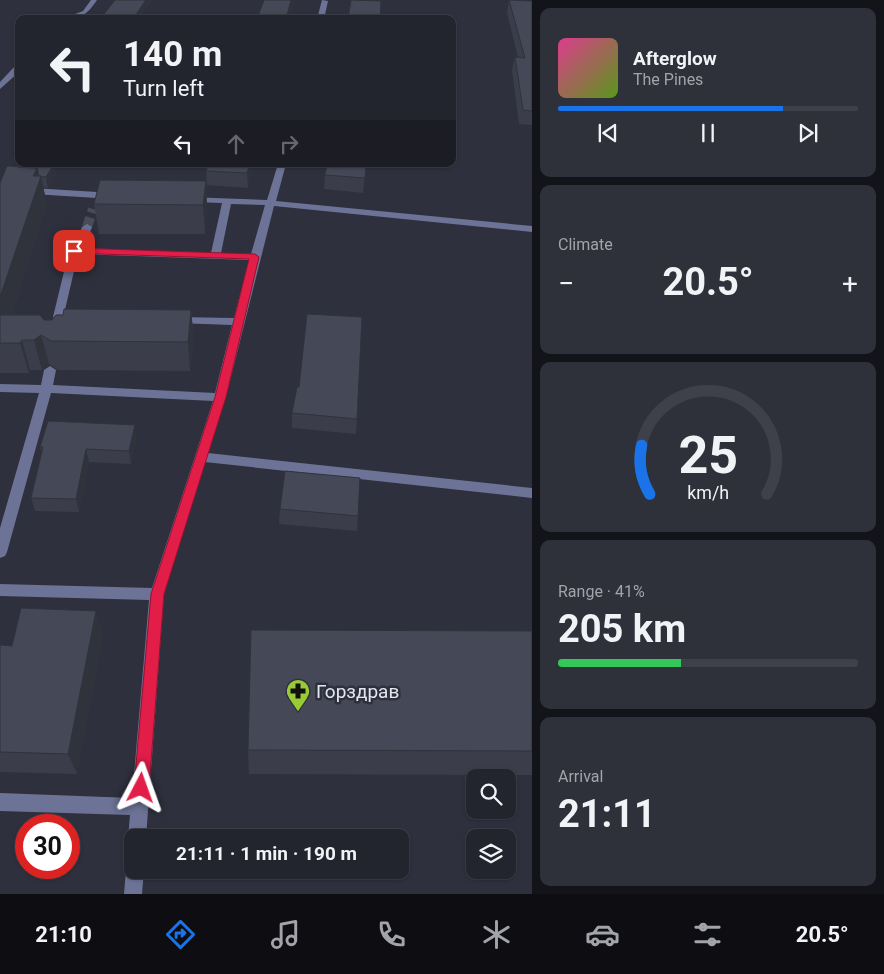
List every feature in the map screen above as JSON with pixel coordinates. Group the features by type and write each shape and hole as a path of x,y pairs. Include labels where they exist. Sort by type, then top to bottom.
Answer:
{"street":[{"path":"76,15 85,12 94,0"},
{"path":"321,15 325,1"},
{"path":"0,88 15,71"},
{"path":"138,829 157,594 220,397 255,257 281,167"},
{"path":"0,189 96,199 128,197"},
{"path":"177,198 272,203 532,229"},
{"path":"216,254 227,200"},
{"path":"85,318 57,322 74,251 81,243 87,227"},
{"path":"74,251 216,254 255,257"},
{"path":"167,320 238,322"},
{"path":"0,552 50,370"},
{"path":"0,388 220,397"},
{"path":"201,457 532,493"},
{"path":"0,590 157,594"},
{"path":"0,802 140,807"},
{"path":"133,894 134,879"}],"building":[{"path":"115,0 146,0 136,15 103,15"},
{"path":"264,0 291,0 287,15 258,15"},
{"path":"351,0 381,1 380,15 349,15"},
{"path":"509,0 532,1 532,111 523,110 515,57 525,58"},
{"path":"7,166 37,168 33,176 41,176 0,297 0,183"},
{"path":"18,167 52,167 46,177 39,176 37,168"},
{"path":"207,167 249,167 247,173 206,171"},
{"path":"326,167 366,167 365,178 325,175"},
{"path":"100,180 206,181 203,205 94,204"},
{"path":"64,309 191,310 188,342 51,341 41,335 34,340 22,340 20,343 0,343 0,315 40,315 44,320 52,320 56,315 63,315"},
{"path":"307,314 362,317 357,419 292,413 297,387 299,387"},
{"path":"48,421 135,425 129,451 86,449 76,499 31,498 43,447 40,447"},
{"path":"285,471 360,478 358,516 280,509"},
{"path":"21,608 96,611 68,754 0,752 0,645 12,646"},
{"path":"251,630 532,631 532,751 248,750"}],"tunnel":[{"path":"87,227 93,209"}],"place":[{"name":"Горздрав","path":"298,712"}],"route":[{"path":"74,251 216,254 255,257 220,397 157,594 141,788"}]}
